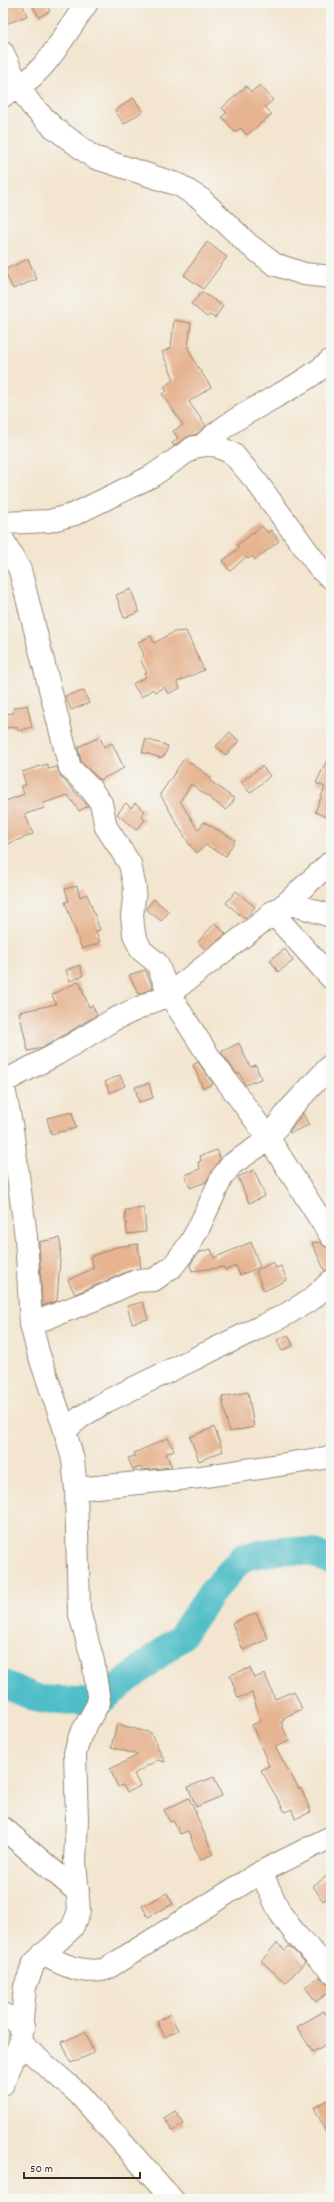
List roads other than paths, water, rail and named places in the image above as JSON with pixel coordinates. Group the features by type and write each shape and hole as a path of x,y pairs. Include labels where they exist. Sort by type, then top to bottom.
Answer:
{"street":[{"path":"11,92 34,76 55,51 87,3"},
{"path":"3,53 11,92 32,106 53,127 92,157 179,185 201,199 248,244 274,264 304,274 331,277"},
{"path":"204,444 222,429 308,378 331,360"},
{"path":"3,524 49,521 75,514 152,476 194,447 204,444 213,444 233,454 256,481 321,570 331,578"},
{"path":"3,540 20,570 70,768 90,788 101,803 106,826 130,864 135,889 132,916 134,934 142,950 157,963 169,994 210,1058 269,1139 331,1236"},
{"path":"3,2084 22,2035 25,1987 34,1963 72,1928 79,1911 74,1860 77,1820 75,1753 80,1736 99,1702 93,1661 79,1611 76,1489 73,1460 65,1430 47,1383 31,1324 26,1237 12,1129 3,1082 57,1054 113,1020 169,994 279,908 331,862"},
{"path":"279,908 331,916"},
{"path":"279,908 331,978"},
{"path":"31,1324 96,1299 136,1281 154,1280 173,1266 189,1245 222,1177 232,1164 269,1139 288,1111 331,1065"},
{"path":"65,1430 81,1417 107,1400 285,1315 312,1299 331,1282"},
{"path":"76,1489 200,1477 331,1457"},
{"path":"3,1828 78,1892"},
{"path":"43,1954 62,1965 82,1970 99,1971 106,1969 261,1872 331,1837"},
{"path":"261,1872 280,1913 297,1936 331,1971"},
{"path":"3,2014 79,2094 172,2199"}],"waterway":[{"path":"3,1684 39,1699 99,1702 180,1638 212,1592 243,1557 283,1550 312,1552 331,1561"}]}
